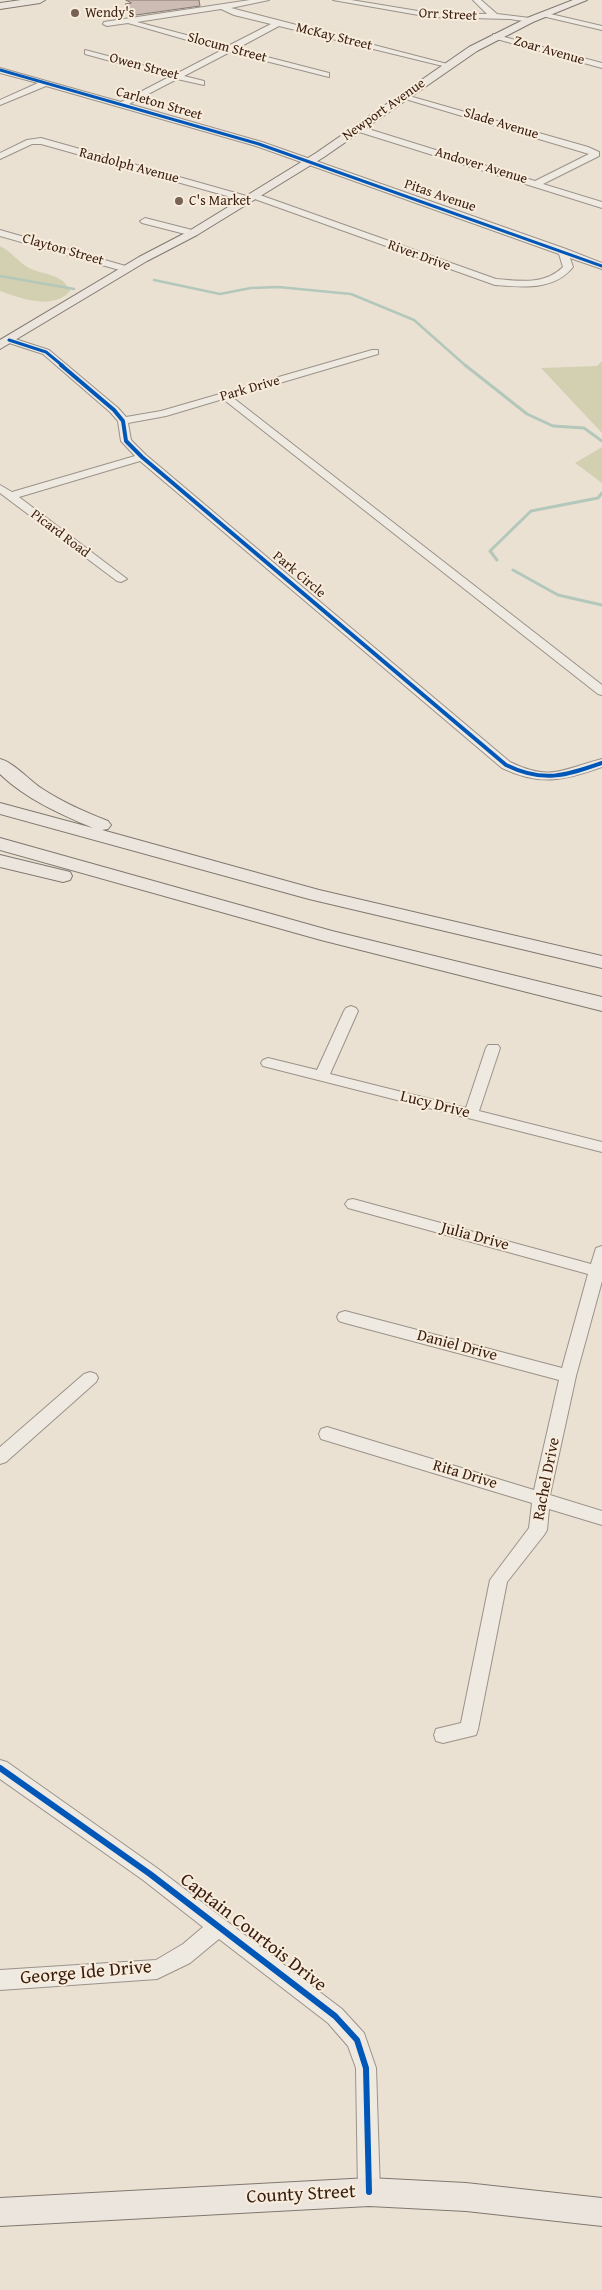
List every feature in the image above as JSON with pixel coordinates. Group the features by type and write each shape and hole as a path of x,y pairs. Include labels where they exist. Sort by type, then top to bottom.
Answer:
{"highway":[{"path":"0,764 26,786 53,803 91,821 198,863"},
{"path":"0,808 198,863 419,920 602,962"},
{"path":"0,844 414,959 602,1004"},
{"path":"0,861 91,883 208,903"}],"main road":[{"path":"1,5 40,0"},
{"name":"Newport Avenue","path":"6,346 126,269 193,233 310,161 359,129 447,66 496,36 530,20 582,0"},
{"name":"Newport Avenue","path":"6,346 24,344 151,265 193,233"},
{"name":"County Street","path":"0,2212 369,2192 466,2197 602,2212"}],"street":[{"path":"107,24 265,0"},
{"name":"Orr Street","path":"337,0 430,15 530,20"},
{"path":"477,0 495,17"},
{"name":"McKay Street","path":"223,6 232,11 447,66"},
{"path":"545,14 602,28"},
{"name":"Slocum Street","path":"129,21 326,75"},
{"path":"121,105 279,23"},
{"name":"Zoar Avenue","path":"496,36 602,66"},
{"name":"Owen Street","path":"88,52 201,83"},
{"name":"Carleton Street","path":"0,70 259,144 310,161"},
{"path":"0,103 45,83"},
{"name":"Slade Avenue","path":"405,96 585,149 596,154 538,183"},
{"name":"Andover Avenue","path":"359,129 538,183 602,205"},
{"name":"Randolph Avenue","path":"0,156 38,141 251,198"},
{"name":"Pitas Avenue","path":"310,161 563,251"},
{"name":"River Drive","path":"251,198 495,282 525,284 545,282 562,276 568,267 563,251"},
{"path":"145,221 193,233"},
{"name":"Clayton Street","path":"0,233 126,269"},
{"path":"563,251 602,266"},
{"path":"24,344 50,355 114,410 123,421"},
{"name":"Park Drive","path":"123,421 155,416 375,352"},
{"path":"226,396 602,692"},
{"name":"Park Circle","path":"123,421 126,442 142,458 506,765 520,773 548,778 564,777 602,763"},
{"path":"10,496 142,458"},
{"name":"Picard Road","path":"0,488 121,579"},
{"path":"322,1076 351,1011"},
{"path":"472,1114 493,1048"},
{"name":"Lucy Drive","path":"268,1063 602,1147"},
{"name":"Julia Drive","path":"353,1204 597,1271"},
{"name":"Rachel Drive","path":"443,1735 469,1729 499,1580 538,1530 542,1498 568,1376 602,1252"},
{"name":"Daniel Drive","path":"345,1317 568,1376"},
{"path":"0,1457 90,1378"},
{"name":"Rita Drive","path":"327,1434 542,1498 602,1518"},
{"name":"Captain Courtois Drive","path":"0,1768 150,1874 335,2016 357,2040 366,2068 369,2192"},
{"name":"George Ide Drive","path":"0,1980 157,1969 179,1960 218,1926"}],"shaded area":[{"path":"0,246 29,268 63,281 70,291 63,297 46,302 17,297 0,291"},
{"path":"602,361 602,433 541,368 597,366"},
{"path":"602,447 602,483 575,463"}],"building":[{"path":"126,0 199,0 200,6 136,15 125,4 131,3"}],"waterway":[{"path":"0,276 74,289"},
{"path":"154,280 220,294 251,288 278,287 351,294 414,320 466,366"},
{"path":"465,365 527,414 553,426 584,428 602,441"},
{"path":"497,560 490,551 531,511 598,498 602,493"},
{"path":"513,570 558,595 602,605"}],"cycle path":[{"path":"0,70 259,144 602,266"},
{"path":"9,340 46,352 114,410 123,421 126,441 142,457 506,765 532,775 554,777 577,772 602,763"},
{"path":"0,1768 150,1874 335,2016 357,2040 366,2068 369,2192"}],"place":[{"name":"Wendy's","path":"75,13"},
{"name":"C's Market","path":"179,201"}]}
